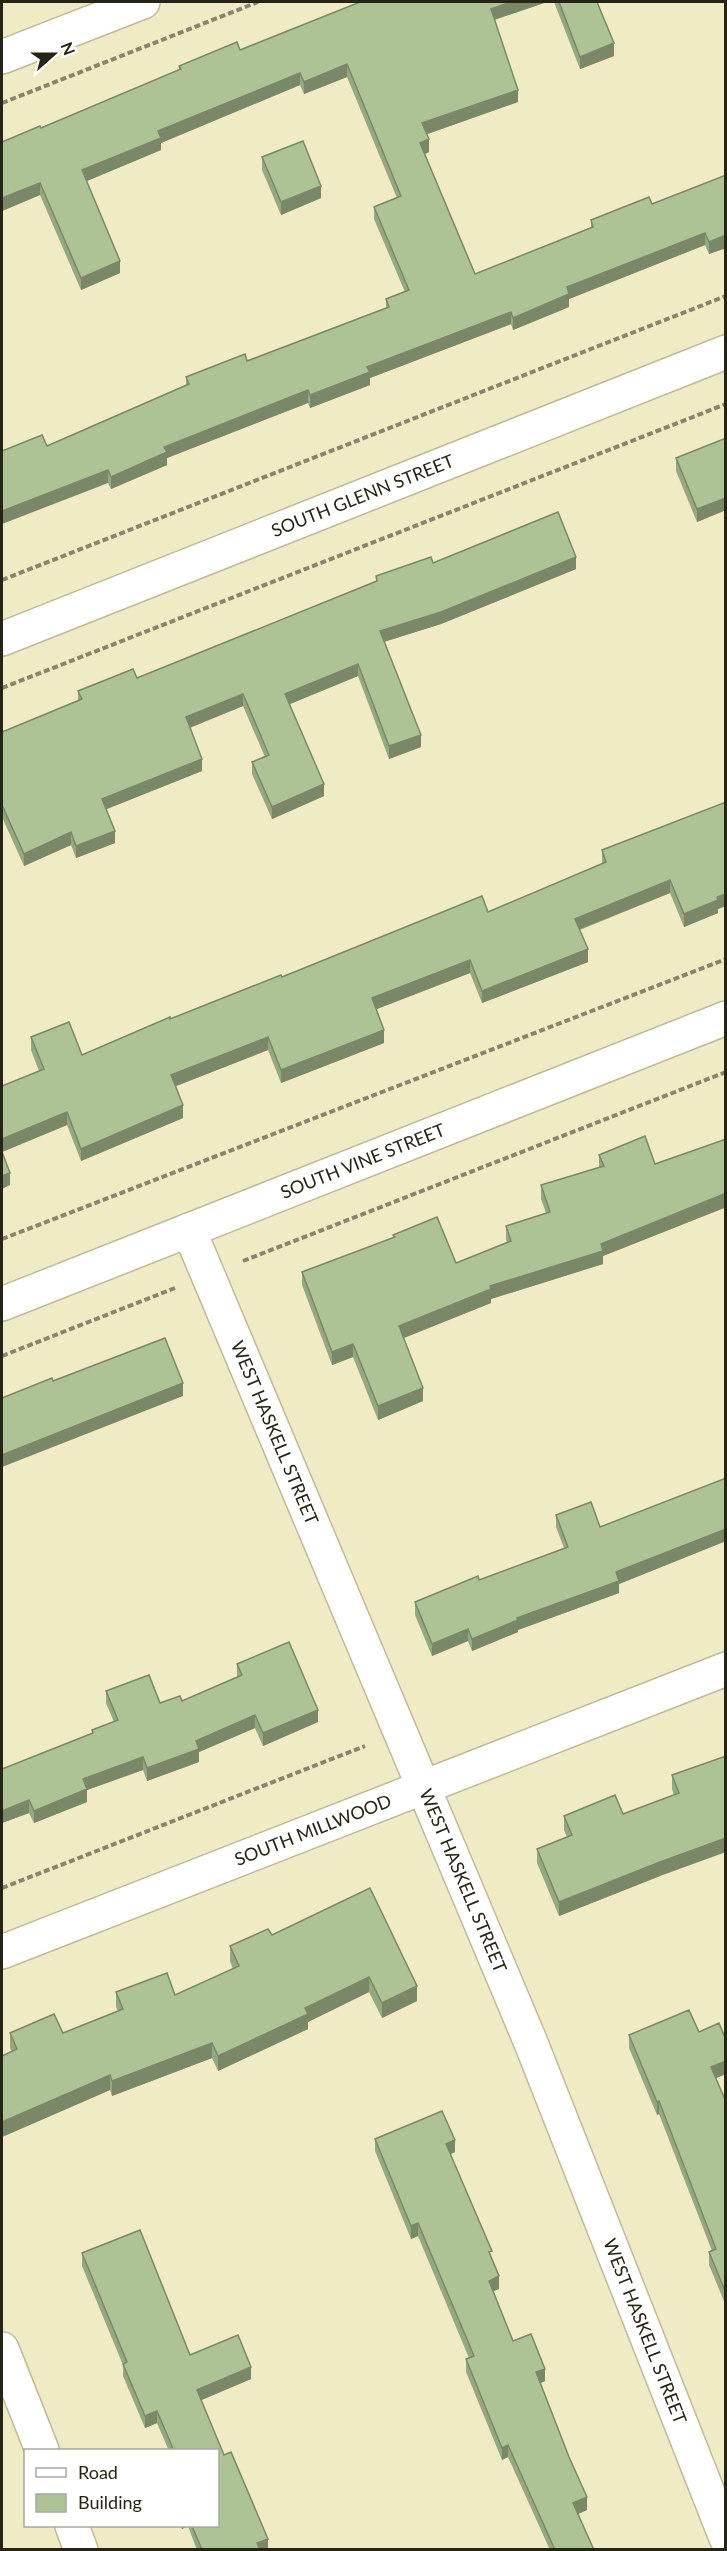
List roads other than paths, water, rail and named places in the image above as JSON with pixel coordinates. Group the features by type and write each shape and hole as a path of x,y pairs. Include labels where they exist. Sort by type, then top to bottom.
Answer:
{"street":[{"path":"2,57 143,2"},
{"name":"SOUTH GLENN STREET","path":"2,639 726,352"},
{"name":"SOUTH VINE STREET","path":"2,1304 726,1018"},
{"name":"WEST HASKELL STREET","path":"189,1230 531,2043 726,2538"},
{"name":"SOUTH MILLWOOD","path":"2,1952 726,1669"},
{"path":"2,2349 41,2449"},
{"path":"72,2527 81,2550"}]}
